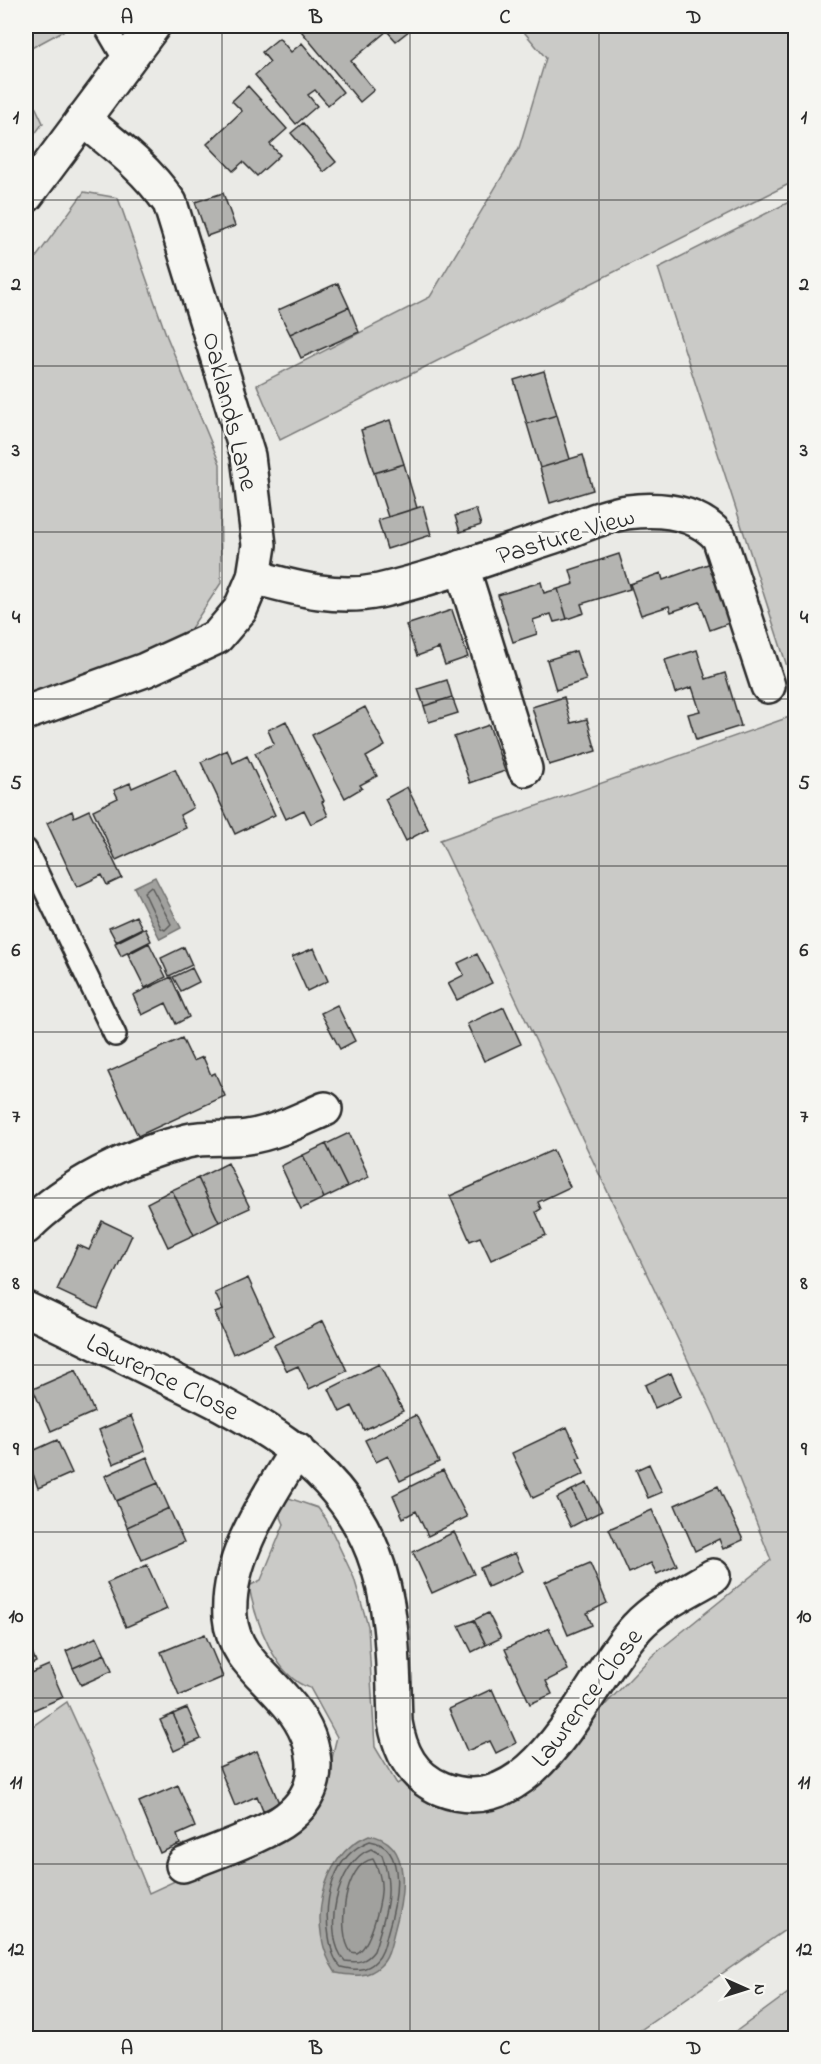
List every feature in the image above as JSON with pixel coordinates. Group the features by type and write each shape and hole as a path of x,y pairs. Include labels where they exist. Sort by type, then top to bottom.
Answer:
{"street":[{"path":"26,196 153,26"},
{"name":"Oaklands Lane","path":"26,713 145,670 217,637 240,610 254,576 259,545 248,456 182,235 170,203 154,179 135,160 83,119"},
{"name":"Pasture View","path":"254,576 316,593 350,595 379,591 462,567 624,512 678,513 705,522 719,537 768,686"},
{"name":"Pasture View","path":"462,567 525,768"},
{"path":"26,1227 75,1189 133,1157 190,1140 245,1138 268,1133 325,1109"},
{"name":"Lawrence Close","path":"26,1309 248,1417 297,1450 347,1501 369,1544 390,1619 394,1722 398,1738 411,1767 422,1778 449,1791 463,1794 482,1793 500,1788 531,1771 556,1743 602,1671 638,1626 674,1599 713,1576"},
{"path":"183,1865 287,1819 304,1802 311,1788 315,1772 315,1758 306,1730 285,1699 244,1655 233,1632 230,1610 230,1600 244,1544 297,1450"}],"lane":[{"path":"105,26 126,62"},
{"path":"26,849 115,1035"}],"shaded area":[{"path":"26,26 72,26 26,51"},
{"path":"519,26 795,26 795,181 280,440 257,385 430,297 519,148 546,58"},
{"path":"26,87 43,123 26,146"},
{"path":"84,192 118,198 167,337 220,464 221,583 186,636 26,701 26,271"},
{"path":"795,199 795,691 658,268"},
{"path":"795,715 795,1923 629,2038 26,2038 26,1731 67,1702 104,1783 149,1893 296,1825 323,1795 337,1737 310,1688 298,1682 277,1660 262,1630 249,1586 261,1580 284,1524 277,1508 289,1498 318,1508 326,1519 354,1578 368,1626 375,1747 397,1784 405,1779 529,1787 553,1773 584,1727 652,1656 771,1560 714,1415 440,840"},
{"path":"795,1988 795,2038 727,2038"}],"water":[{"path":"155,877 181,928 160,939 134,887"},
{"path":"369,1835 384,1840 394,1849 399,1860 402,1889 397,1919 386,1959 380,1966 364,1974 336,1973 327,1956 321,1936 322,1895 339,1859 352,1845"}],"building":[{"path":"297,26 415,26 396,41 387,31 351,61 374,90 360,102"},
{"path":"279,38 291,52 302,43 343,92 328,105 315,90 308,95 317,106 296,124 255,75 270,62 262,52"},
{"path":"248,86 287,129 270,144 280,155 257,176 243,162 233,171 207,144 242,111 232,101"},
{"path":"303,123 336,162 324,172 291,133"},
{"path":"223,193 235,226 207,236 195,202"},
{"path":"338,283 349,307 290,334 278,310"},
{"path":"349,307 359,332 301,358 290,334"},
{"path":"544,371 557,415 527,424 514,380"},
{"path":"557,415 570,459 540,468 527,424"},
{"path":"390,420 404,464 374,473 361,430"},
{"path":"583,455 593,490 550,503 540,468"},
{"path":"404,464 417,508 388,517 374,473"},
{"path":"423,506 431,535 387,549 378,520"},
{"path":"476,509 481,525 460,532 455,516"},
{"path":"619,554 630,589 581,604 584,613 567,619 558,589 574,584 570,570"},
{"path":"711,563 732,622 710,630 700,602 671,612 669,606 641,615 630,584 661,573 663,580"},
{"path":"541,582 544,593 558,589 567,619 554,622 551,614 533,620 537,634 513,642 498,595"},
{"path":"452,610 468,657 445,665 439,648 417,656 406,625"},
{"path":"697,650 706,679 725,673 741,726 696,740 688,714 700,711 692,687 675,693 665,660"},
{"path":"576,651 586,680 556,690 547,660"},
{"path":"447,680 452,697 424,706 418,689"},
{"path":"452,697 458,713 429,722 424,706"},
{"path":"564,697 571,723 587,719 596,751 549,765 532,707"},
{"path":"365,707 385,746 366,757 377,776 360,785 362,788 345,798 312,735"},
{"path":"286,721 324,801 322,802 328,816 311,824 304,810 286,819 255,753 274,744 268,730"},
{"path":"489,725 505,771 470,783 454,737"},
{"path":"227,750 233,763 247,756 275,815 235,834 201,762"},
{"path":"175,769 193,808 180,815 186,828 116,860 93,810 118,798 114,790 130,783 132,788"},
{"path":"407,787 428,829 406,841 385,799"},
{"path":"89,810 122,878 107,885 102,875 77,887 47,823 72,811 74,817"},
{"path":"136,916 142,928 116,941 109,928"},
{"path":"145,928 151,941 121,956 115,943"},
{"path":"149,943 166,977 145,988 128,954"},
{"path":"184,947 192,965 169,976 161,958"},
{"path":"314,948 328,981 307,991 292,957"},
{"path":"477,954 492,983 457,1000 448,983 464,975 458,963"},
{"path":"26,964 35,984 26,988"},
{"path":"192,968 199,982 181,991 173,977"},
{"path":"171,977 189,1017 176,1024 166,1003 142,1015 133,995"},
{"path":"337,1005 355,1041 340,1049 321,1013"},
{"path":"504,1007 521,1044 484,1061 467,1024"},
{"path":"182,1038 193,1061 203,1057 211,1075 215,1073 225,1096 138,1136 108,1072"},
{"path":"349,1133 369,1177 347,1187 326,1144"},
{"path":"326,1144 347,1187 324,1198 303,1155"},
{"path":"553,1150 570,1187 538,1202 541,1209 536,1212 546,1235 491,1260 480,1237 470,1241 450,1196"},
{"path":"303,1155 324,1198 301,1209 281,1166"},
{"path":"228,1163 250,1208 219,1222 198,1178"},
{"path":"198,1178 219,1222 194,1235 172,1190"},
{"path":"172,1190 194,1235 168,1247 147,1203"},
{"path":"102,1221 132,1235 98,1309 57,1290 78,1245 89,1250"},
{"path":"248,1278 274,1335 233,1354 215,1313 223,1310 215,1293"},
{"path":"323,1321 347,1371 309,1389 298,1366 287,1371 274,1345"},
{"path":"379,1364 403,1411 364,1430 352,1406 340,1412 329,1389"},
{"path":"76,1370 94,1412 51,1431 33,1389"},
{"path":"671,1373 681,1396 655,1408 645,1385"},
{"path":"416,1415 439,1462 400,1481 388,1456 376,1462 365,1440"},
{"path":"131,1416 145,1451 113,1464 99,1430"},
{"path":"567,1427 581,1457 577,1458 584,1474 533,1498 512,1453"},
{"path":"57,1440 72,1473 38,1488 26,1454"},
{"path":"147,1457 158,1483 116,1501 105,1476"},
{"path":"649,1464 662,1492 648,1498 636,1470"},
{"path":"443,1470 467,1517 428,1536 416,1511 403,1518 393,1495"},
{"path":"158,1483 169,1508 127,1527 116,1501"},
{"path":"587,1483 602,1511 586,1519 572,1490"},
{"path":"718,1486 743,1540 723,1549 719,1539 695,1551 675,1505"},
{"path":"572,1490 586,1519 571,1527 557,1498"},
{"path":"169,1508 184,1542 142,1560 127,1527"},
{"path":"652,1510 677,1565 657,1574 651,1563 629,1573 609,1529"},
{"path":"454,1532 474,1574 432,1593 413,1552"},
{"path":"515,1553 523,1571 488,1587 480,1568"},
{"path":"590,1563 607,1603 587,1613 592,1625 568,1635 545,1582"},
{"path":"147,1565 167,1609 126,1627 107,1583"},
{"path":"488,1613 501,1638 486,1645 474,1620"},
{"path":"474,1620 486,1645 472,1652 459,1626"},
{"path":"549,1628 568,1670 546,1681 552,1694 530,1704 505,1649"},
{"path":"205,1634 223,1677 179,1696 161,1652"},
{"path":"26,1637 36,1662 26,1667"},
{"path":"97,1637 105,1654 73,1668 66,1651"},
{"path":"105,1654 112,1671 81,1685 73,1668"},
{"path":"49,1665 63,1697 31,1711 26,1698 26,1675"},
{"path":"492,1689 516,1743 496,1753 490,1741 467,1751 449,1709"},
{"path":"187,1708 201,1739 187,1745 173,1714"},
{"path":"173,1714 187,1745 174,1751 160,1720"},
{"path":"257,1751 279,1803 263,1811 257,1796 235,1806 219,1767"},
{"path":"178,1785 195,1827 177,1835 180,1844 160,1853 139,1802"}]}
